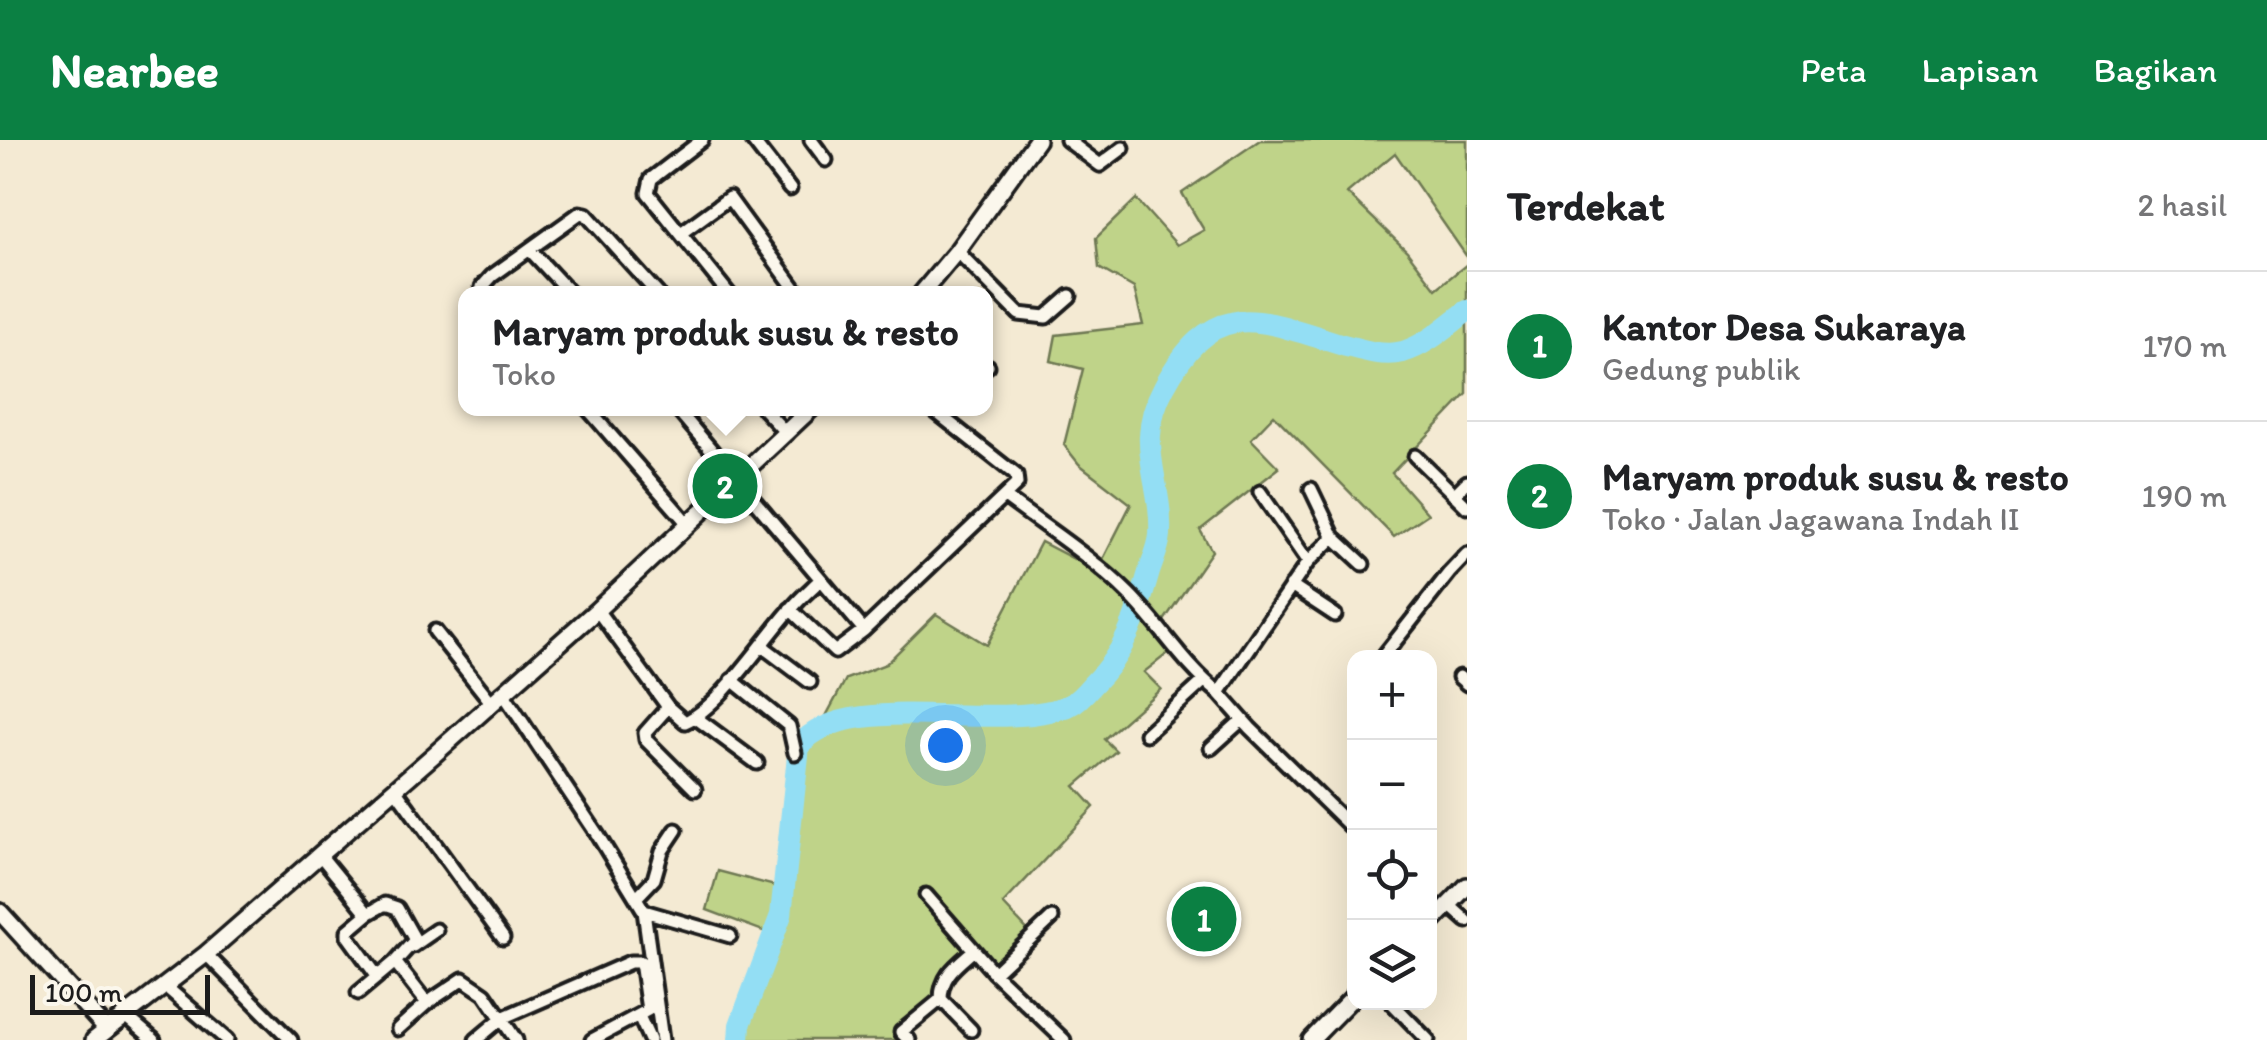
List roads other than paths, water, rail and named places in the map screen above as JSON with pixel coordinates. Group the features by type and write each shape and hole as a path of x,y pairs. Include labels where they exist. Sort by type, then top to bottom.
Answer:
{"street":[{"path":"702,140 651,180 648,192 723,286"},
{"path":"752,140 790,189"},
{"path":"811,140 826,160"},
{"path":"1067,140 1098,164 1123,148"},
{"path":"928,286 1035,141"},
{"path":"681,233 729,198 793,286"},
{"path":"483,286 580,213 586,214 651,286"},
{"path":"530,250 564,286"},
{"path":"957,251 992,286"},
{"path":"993,287 1020,314 1046,318 1070,296"},
{"path":"595,416 689,525"},
{"path":"683,416 864,630"},
{"path":"771,416 787,434"},
{"path":"0,912 100,1035 206,954 320,855 598,610 804,416"},
{"path":"790,609 835,652 864,630 1018,484 1016,475 941,416"},
{"path":"1416,456 1467,507"},
{"path":"1456,493 1467,482"},
{"path":"1311,489 1334,538 1363,564"},
{"path":"1260,492 1308,562"},
{"path":"1005,497 1125,590 1204,681 1347,823"},
{"path":"1219,693 1308,562 1334,538"},
{"path":"1388,650 1467,554"},
{"path":"598,610 681,720 696,717 820,580"},
{"path":"1291,586 1335,615"},
{"path":"435,631 497,698 644,911 662,1040"},
{"path":"762,646 810,682"},
{"path":"732,680 790,726 795,754"},
{"path":"1146,734 1204,681"},
{"path":"668,707 645,733 646,740 694,789"},
{"path":"696,717 757,763"},
{"path":"1211,748 1242,720"},
{"path":"394,789 503,938"},
{"path":"636,898 654,878 662,852 676,830"},
{"path":"320,855 368,914"},
{"path":"1437,911 1467,886"},
{"path":"926,895 1057,1038"},
{"path":"378,976 348,936 351,928 385,904 397,908 416,940 413,946"},
{"path":"644,911 730,936"},
{"path":"1437,911 1467,921"},
{"path":"994,972 1052,918"},
{"path":"358,993 436,930"},
{"path":"901,1037 940,999 945,977 974,950"},
{"path":"206,954 290,1040"},
{"path":"476,1040 502,1018 635,961 643,965 649,1006 639,1016 592,1040"},
{"path":"394,962 427,1003"},
{"path":"398,1028 462,979 485,994 516,1040"},
{"path":"165,986 227,1040"},
{"path":"940,999 971,1030"},
{"path":"1311,1040 1347,1003"},
{"path":"1399,1010 1428,1040"},
{"path":"126,1016 154,1040"},
{"path":"639,1016 650,1040"}],"waterway":[{"path":"739,1040 740,1025 781,915 799,746 821,729 851,719 1039,713 1070,705 1085,693 1114,659 1140,604 1160,535 1150,444 1155,407 1183,357 1202,337 1221,326 1242,321 1287,328 1365,351 1395,353 1420,345 1467,311"}],"place":[{"name":"Maryam produk susu & resto","path":"725,486"},
{"name":"Kantor Desa Sukaraya","path":"1204,919"}]}
